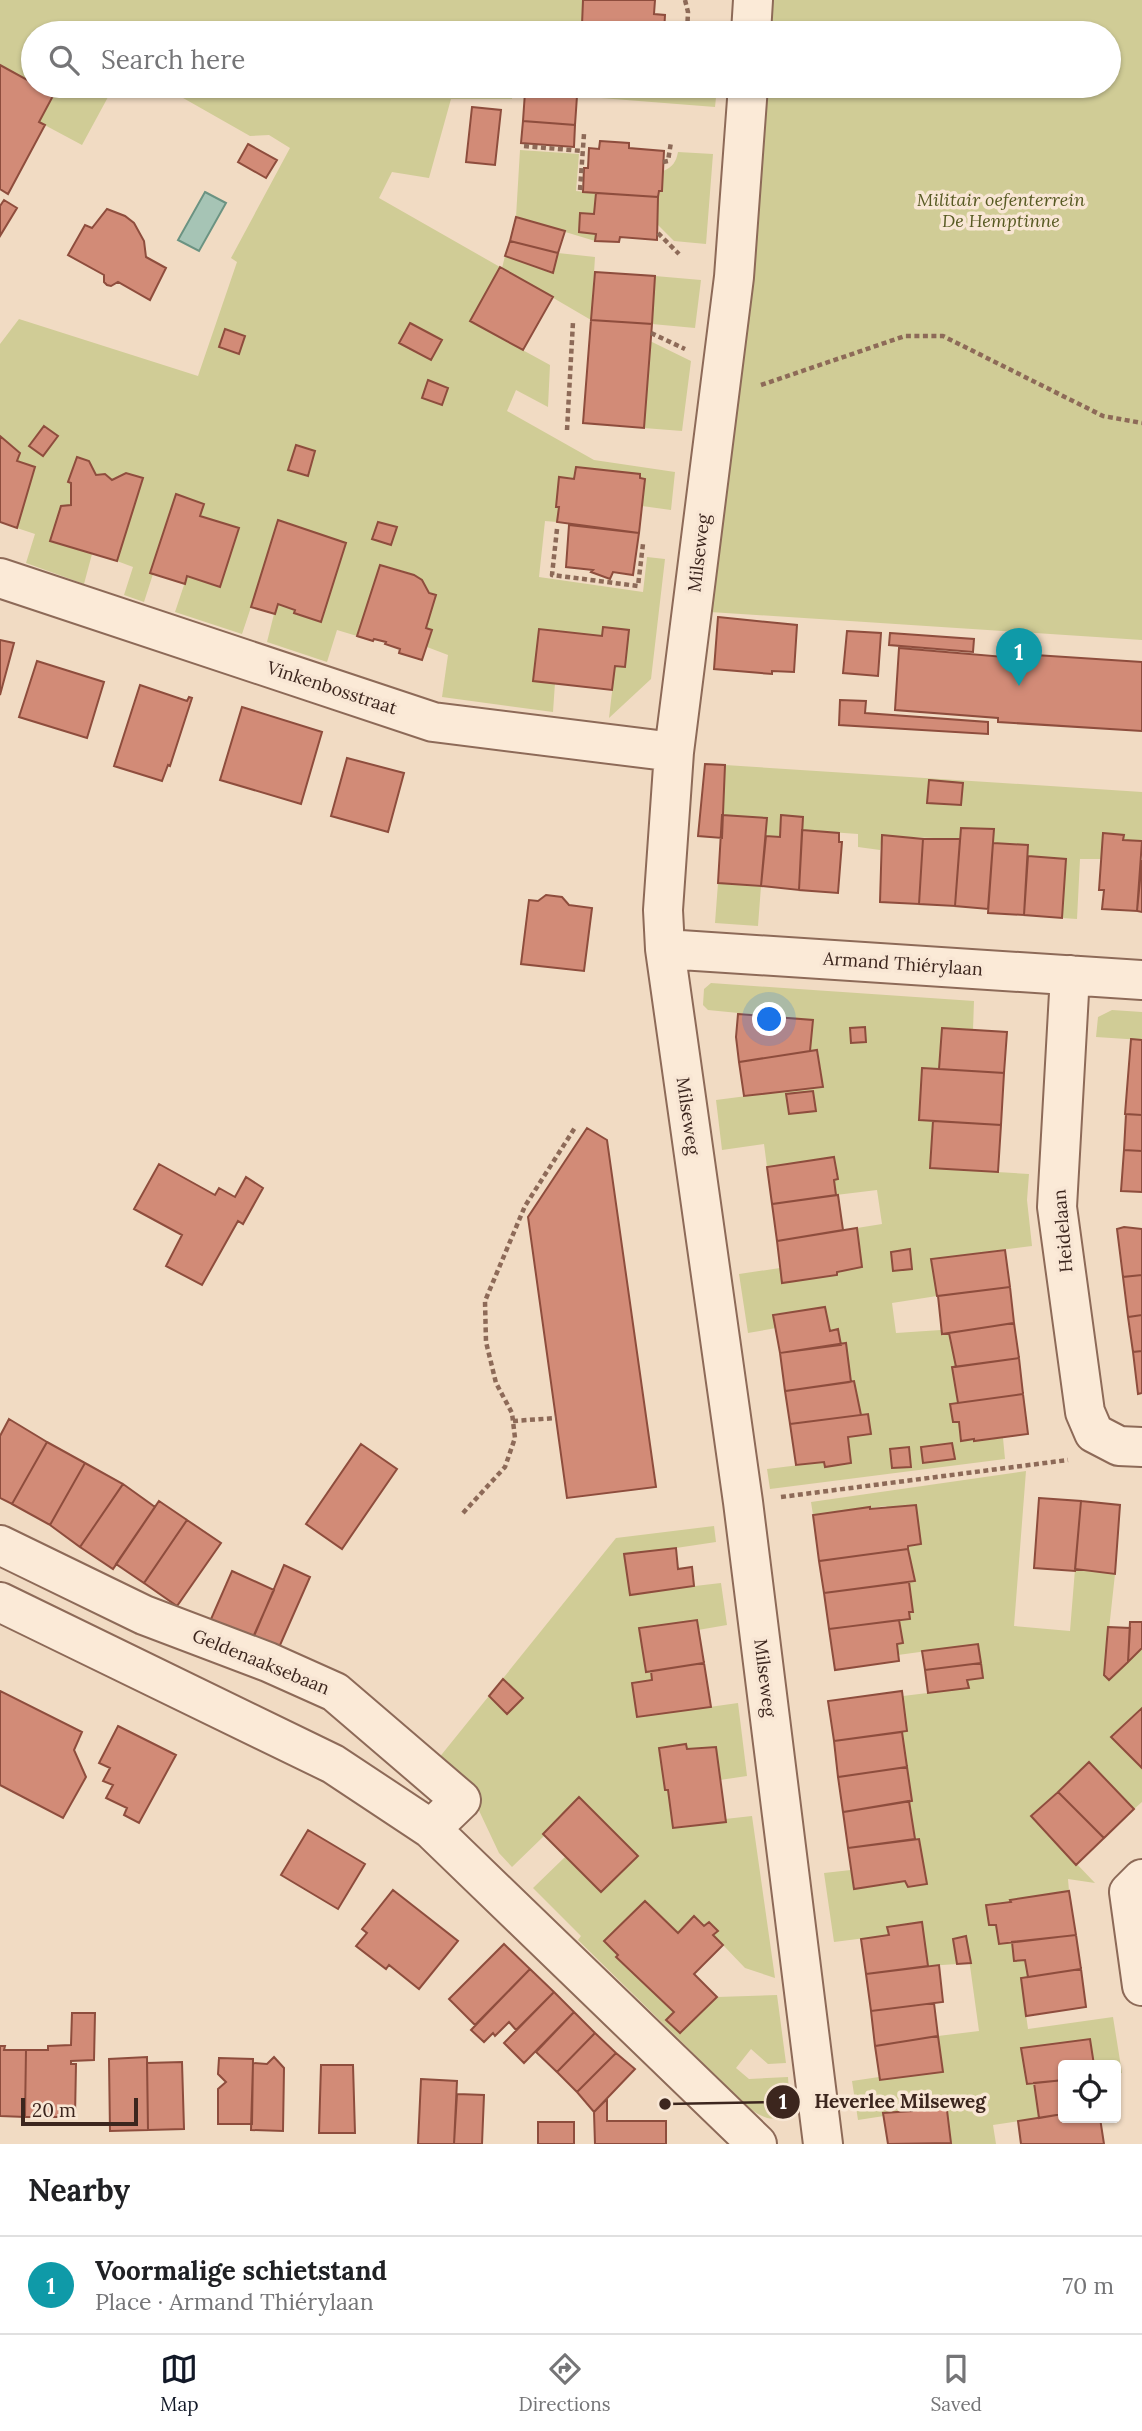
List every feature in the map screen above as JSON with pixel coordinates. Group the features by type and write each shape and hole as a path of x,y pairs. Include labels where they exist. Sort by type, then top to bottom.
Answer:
{"street":[{"path":"752,21 753,0"},
{"name":"Milseweg","path":"747,98 734,277 674,752 663,910 665,949 743,1502 823,2144"},
{"name":"Vinkenbosstraat","path":"0,578 433,722 674,752"},
{"name":"Armand Thiérylaan","path":"665,949 1142,980"},
{"name":"Heidelaan","path":"1070,975 1057,1208 1085,1412 1094,1433"},
{"path":"1094,1433 1119,1446 1142,1447"},
{"name":"Geldenaaksebaan","path":"0,1545 144,1615 268,1662 335,1692 461,1800 431,1829"},
{"path":"0,1602 333,1764 431,1829 757,2144"},
{"path":"1142,1879 1129,1892 1142,1986"}],"path":[{"path":"685,0 688,21"},
{"path":"580,190 583,134"},
{"path":"663,162 670,158 671,142"},
{"path":"524,146 582,151"},
{"path":"658,233 679,254"},
{"path":"567,430 573,322"},
{"path":"719,395 748,390 905,336 943,336 1103,416 1142,423"},
{"path":"557,529 552,575 638,586 643,544"},
{"path":"463,1513 505,1467 515,1438 512,1413 496,1383 486,1342 485,1301 525,1206 576,1126"},
{"path":"513,1421 556,1418"},
{"path":"743,1502 1074,1460 1094,1433"}],"green space":[{"path":"0,0 583,0 582,21 21,21 21,76 0,65"},
{"name":"Militair oefenterrein De Hemptinne","path":"753,0 1142,0 1142,640 710,612 747,98 1121,98 1121,21 752,21"},
{"path":"52,98 107,98 82,145 39,122"},
{"path":"183,98 512,98 451,99 429,178 392,172 379,198 500,267 470,321 550,365 548,407 516,390 507,411 594,460 675,472 671,510 642,506 645,480 640,478 640,474 576,467 574,479 559,478 557,522 545,521 539,577 643,592 647,557 665,559 651,679 609,718 615,666 625,667 603,627 602,636 539,629 533,681 555,683 553,712 442,697 448,655 427,647 432,630 426,628 436,595 429,593 416,576 380,565 357,636 337,630 327,662 267,642 274,614 251,607 242,634 175,612 187,576 220,587 239,529 200,516 203,504 176,495 150,572 153,574 144,602 124,595 133,567 117,561 143,478 126,473 112,480 105,474 96,475 89,461 77,457 69,481 71,505 61,506 50,541 92,554 84,584 26,563 35,534 17,528 35,467 17,461 20,452 0,436 0,344 19,319 198,376 237,262 231,258 290,148 269,135 250,136"},
{"path":"601,98 716,98 715,107"},
{"path":"520,150 579,154 576,191 596,193 594,214 580,213 579,232 596,234 595,241 516,217"},
{"path":"678,152 713,154 706,244 674,241 658,225 663,171 674,164"},
{"path":"558,253 595,257 591,320 502,268 505,256 552,273"},
{"path":"655,276 701,280 695,328 652,324"},
{"path":"650,341 691,361 682,431 644,428"},
{"path":"725,765 1142,792 1142,841 1123,840 1123,835 1103,833 1102,859 1080,859 1077,919 1062,918 1066,859 1028,856 1028,845 993,843 993,829 961,828 960,839 882,836 880,850 858,847 858,834 802,830 803,817 780,837 766,836 767,818 722,815"},
{"path":"718,883 761,886 758,926 715,923"},
{"path":"711,983 974,1001 973,1030 942,1028 939,1069 922,1068 919,1120 933,1121 931,1168 1029,1174 1027,1200 1032,1246 931,1259 937,1296 892,1303 896,1333 941,1330 942,1334 949,1333 956,1367 952,1368 958,1403 950,1404 953,1422 959,1422 961,1440 1003,1438 1005,1459 770,1489 767,1469 824,1462 826,1467 851,1463 848,1437 871,1434 868,1415 861,1415 854,1382 851,1382 846,1344 841,1345 838,1330 830,1331 825,1308 774,1314 776,1328 748,1333 739,1274 780,1268 782,1283 837,1275 837,1272 862,1267 857,1228 882,1224 877,1190 836,1195 834,1180 767,1167 764,1144 722,1150 716,1100 823,1086 818,1051 810,1051 812,1020 708,1010 703,1005 704,989"},
{"path":"1112,1010 1142,1012 1142,1040 1096,1037 1098,1017"},
{"path":"1026,1471 1014,1626 1070,1631 1075,1569 1115,1574 1104,1675 1109,1680 1142,1648 1142,1708 1111,1737 1142,1768 1142,1802 1134,1809 1089,1762 1031,1816 1095,1883 1068,1879 1069,1891 987,1904 989,1925 996,1925 999,1944 1012,1942 1014,1961 1025,1960 1028,1977 1021,1979 1028,2029 1113,2017 1120,2060 1093,2060 1090,2039 1022,2048 1027,2084 1034,2083 1039,2118 993,2125 996,2144 951,2144 945,2102 911,2105 912,2111 884,2113 884,2116 858,2120 852,2081 943,2072 938,2036 979,2031 966,1937 953,1939 957,1964 928,1966 922,1922 888,1927 889,1935 834,1942 824,1873 851,1870 854,1889 905,1881 908,1887 927,1884 909,1802 912,1801 902,1732 907,1731 903,1696 968,1688 967,1680 983,1678 978,1644 898,1655 897,1644 902,1642 899,1620 910,1619 909,1612 913,1611 909,1582 914,1580 908,1546 921,1544 886,1506 813,1515 811,1502"},
{"path":"714,1526 716,1542 676,1548 678,1568 692,1567 695,1586 721,1583 727,1625 698,1630 697,1620 640,1628 645,1672 651,1671 652,1680 632,1684 638,1717 738,1703 747,1776 720,1780 725,1819 752,1816 775,1978 745,1968 723,1945 694,1974 717,1997 777,1995 786,2063 768,2064 751,2049 736,2068 749,2079 788,2077 790,2107 776,2118 766,2118 750,2109 578,1940 581,1936 533,1888 565,1857 544,1836 512,1867 499,1853 474,1800 434,1764 616,1538"}],"shaded area":[{"path":"205,192 226,203 199,251 178,240"}],"building":[{"path":"583,0 655,0 654,14 665,15 665,21 582,21"},
{"path":"0,65 21,76 21,98 52,98 39,122 45,125 8,194 0,189"},
{"path":"525,98 577,98 575,125 523,121"},
{"path":"472,107 501,110 495,165 466,162"},
{"path":"523,121 575,125 574,147 521,143"},
{"path":"600,141 629,143 629,148 664,151 662,191 659,191 658,197 583,192 584,168 588,168 589,148 599,149"},
{"path":"248,144 277,160 266,178 238,162"},
{"path":"596,193 658,197 657,240 620,237 619,242 595,241 596,234 579,232 580,213 594,214"},
{"path":"4,200 17,208 0,236 0,206"},
{"path":"107,209 134,223 144,241 146,257 166,268 150,300 118,282 107,285 104,275 68,255 85,225 92,228"},
{"path":"516,217 565,231 558,253 510,241"},
{"path":"510,241 558,253 553,273 505,256"},
{"path":"500,267 553,297 523,350 470,321"},
{"path":"595,272 655,276 652,324 591,320"},
{"path":"591,320 652,324 644,428 583,423"},
{"path":"410,323 442,340 431,360 399,343"},
{"path":"225,329 245,336 239,354 219,347"},
{"path":"428,380 448,388 442,405 422,398"},
{"path":"44,426 58,436 43,456 29,446"},
{"path":"0,436 20,453 17,461 35,467 17,528 0,522"},
{"path":"296,445 315,451 308,476 288,470"},
{"path":"77,457 89,461 96,475 105,474 112,480 126,473 143,478 117,561 50,541 61,506 71,505 71,483 68,482"},
{"path":"576,467 640,474 640,478 645,479 639,533 557,522 559,477 574,479"},
{"path":"176,494 204,504 200,516 239,528 220,587 187,576 185,584 150,573"},
{"path":"278,520 346,543 321,622 294,613 295,610 278,604 275,614 251,607"},
{"path":"378,522 397,527 391,545 372,539"},
{"path":"569,525 639,533 633,575 613,572 610,579 591,572 593,570 566,567"},
{"path":"380,565 414,575 422,580 429,593 436,595 426,628 432,630 422,660 399,653 400,649 385,644 386,642 357,636"},
{"path":"718,617 797,625 794,672 772,671 772,674 714,669"},
{"path":"603,627 629,630 625,667 615,666 612,690 533,681 539,629 602,636"},
{"path":"847,631 881,633 878,676 843,673"},
{"path":"890,633 974,639 973,652 889,645"},
{"path":"0,640 14,643 0,695"},
{"path":"899,648 1004,657 1004,653 1142,662 1142,731 998,722 998,718 895,710"},
{"path":"37,661 104,682 87,738 19,717"},
{"path":"140,685 187,701 189,697 192,698 170,766 168,765 162,781 114,766"},
{"path":"840,700 866,701 865,713 988,722 988,734 839,725"},
{"path":"242,707 322,732 301,804 220,780"},
{"path":"347,758 404,773 388,832 331,816"},
{"path":"705,764 725,765 722,838 698,836"},
{"path":"929,780 963,783 961,805 927,803"},
{"path":"722,815 767,818 761,886 718,883"},
{"path":"781,815 803,817 799,890 761,886 766,836 780,837"},
{"path":"961,828 994,829 988,909 955,906"},
{"path":"802,830 839,833 839,842 842,842 838,893 799,890"},
{"path":"1103,833 1124,835 1123,840 1142,841 1137,911 1102,909 1104,890 1099,890"},
{"path":"882,835 923,839 919,904 880,902"},
{"path":"923,839 960,839 955,906 919,904"},
{"path":"993,843 1028,845 1024,915 988,913"},
{"path":"1028,856 1066,859 1062,918 1024,915"},
{"path":"1142,860 1142,912 1137,911"},
{"path":"546,895 562,897 569,905 592,908 584,971 521,964 529,900 538,901"},
{"path":"738,1014 813,1020 810,1051 739,1062 736,1037"},
{"path":"865,1027 866,1042 851,1043 850,1028"},
{"path":"942,1028 1007,1032 1004,1073 939,1069"},
{"path":"1131,1039 1142,1040 1142,1115 1125,1114"},
{"path":"817,1050 823,1087 744,1096 739,1062"},
{"path":"922,1068 1004,1073 1001,1125 919,1120"},
{"path":"813,1091 816,1111 789,1114 786,1094"},
{"path":"1126,1114 1142,1115 1142,1151 1124,1150"},
{"path":"933,1121 1001,1125 998,1172 930,1168"},
{"path":"587,1128 607,1140 656,1487 567,1498 528,1217"},
{"path":"1124,1150 1142,1151 1142,1192 1121,1191"},
{"path":"834,1157 838,1179 834,1180 836,1195 772,1204 767,1167"},
{"path":"159,1164 215,1195 219,1188 235,1197 246,1177 263,1188 243,1224 238,1221 202,1285 166,1266 182,1235 134,1209"},
{"path":"838,1195 843,1230 777,1241 772,1204"},
{"path":"857,1228 862,1267 837,1272 837,1275 782,1283 777,1241"},
{"path":"1117,1229 1142,1229 1142,1275 1123,1277"},
{"path":"910,1249 912,1269 893,1271 891,1252"},
{"path":"1005,1250 1010,1287 937,1296 931,1259"},
{"path":"1142,1275 1142,1315 1128,1317 1123,1277"},
{"path":"1010,1287 1014,1323 942,1334 938,1296"},
{"path":"825,1307 830,1331 838,1329 841,1345 780,1353 773,1315"},
{"path":"1142,1315 1142,1351 1133,1352 1128,1317"},
{"path":"1014,1323 1019,1358 956,1367 949,1333"},
{"path":"846,1343 851,1382 785,1391 780,1353"},
{"path":"1142,1351 1142,1393 1138,1394 1133,1352"},
{"path":"1019,1358 1023,1394 958,1403 952,1367"},
{"path":"854,1381 861,1415 790,1424 785,1391"},
{"path":"1023,1394 1028,1434 961,1441 959,1422 953,1422 950,1404"},
{"path":"868,1414 871,1434 848,1437 851,1463 825,1467 824,1462 796,1465 790,1424"},
{"path":"9,1419 47,1442 12,1504 0,1498 0,1436"},
{"path":"47,1442 85,1463 50,1525 12,1504"},
{"path":"952,1443 955,1459 923,1463 921,1447"},
{"path":"361,1444 397,1469 342,1549 306,1524"},
{"path":"909,1447 911,1467 892,1468 890,1449"},
{"path":"85,1463 123,1484 80,1547 50,1525"},
{"path":"123,1484 155,1507 113,1569 80,1547"},
{"path":"1039,1498 1081,1501 1075,1571 1034,1568"},
{"path":"159,1501 187,1520 144,1583 116,1564"},
{"path":"1081,1501 1120,1505 1115,1574 1075,1569"},
{"path":"916,1505 921,1544 908,1546 908,1549 819,1561 813,1515 870,1507"},
{"path":"187,1520 221,1543 177,1606 144,1583"},
{"path":"676,1548 678,1569 692,1567 694,1586 630,1595 624,1554"},
{"path":"908,1549 915,1581 824,1593 819,1561"},
{"path":"284,1565 310,1577 277,1652 252,1641"},
{"path":"232,1571 274,1590 250,1644 208,1626"},
{"path":"909,1582 913,1612 909,1612 910,1619 829,1629 824,1593"},
{"path":"697,1620 704,1663 646,1672 639,1628"},
{"path":"899,1620 903,1643 897,1644 899,1661 835,1670 829,1629"},
{"path":"1130,1622 1142,1622 1142,1648 1128,1662"},
{"path":"1108,1627 1130,1628 1128,1662 1109,1680 1104,1675"},
{"path":"978,1644 981,1663 925,1670 922,1651"},
{"path":"704,1663 711,1707 637,1717 632,1683 652,1680 651,1671"},
{"path":"981,1663 983,1678 967,1680 969,1688 928,1693 925,1670"},
{"path":"503,1679 523,1698 507,1714 489,1696"},
{"path":"0,1691 82,1732 74,1750 86,1777 63,1818 0,1785"},
{"path":"902,1691 907,1731 834,1741 828,1701"},
{"path":"1142,1708 1142,1768 1111,1737"},
{"path":"118,1726 176,1755 139,1823 124,1815 127,1808 106,1798 113,1785 103,1781 110,1768 99,1763"},
{"path":"902,1732 907,1767 838,1777 834,1741"},
{"path":"686,1744 687,1749 716,1747 726,1822 673,1828 659,1748"},
{"path":"1089,1762 1134,1809 1104,1838 1058,1792"},
{"path":"907,1767 912,1801 843,1812 838,1777"},
{"path":"1058,1792 1104,1838 1076,1865 1031,1816"},
{"path":"579,1797 638,1856 601,1892 543,1834"},
{"path":"909,1801 915,1839 848,1848 843,1812"},
{"path":"308,1830 365,1864 338,1909 281,1875"},
{"path":"919,1839 927,1884 908,1887 905,1881 854,1889 848,1848"},
{"path":"393,1890 458,1941 419,1989 389,1965 386,1969 356,1946 367,1933 362,1929"},
{"path":"1069,1891 1076,1935 999,1944 996,1925 989,1925 986,1905"},
{"path":"645,1901 678,1933 694,1916 704,1926 709,1922 718,1931 713,1935 723,1945 694,1974 717,1997 680,2033 666,2020 674,2012 616,1957 618,1955 604,1941"},
{"path":"922,1922 928,1966 866,1974 861,1939 889,1935 887,1927"},
{"path":"1076,1935 1081,1969 1028,1977 1025,1960 1014,1961 1012,1942"},
{"path":"966,1936 971,1963 957,1964 953,1939"},
{"path":"504,1944 530,1969 475,2025 449,1999"},
{"path":"939,1965 943,2002 871,2011 866,1974"},
{"path":"530,1969 554,1992 516,2030 509,2022 495,2036 493,2033 484,2042 471,2030"},
{"path":"1081,1969 1086,2007 1026,2016 1021,1978"},
{"path":"554,1992 574,2012 524,2063 504,2043"},
{"path":"934,2003 938,2036 875,2046 871,2011"},
{"path":"574,2012 595,2033 557,2072 536,2052"},
{"path":"72,2013 95,2013 94,2060 71,2061 71,2064 76,2064 75,2117 25,2117 26,2050 48,2050 48,2046 71,2045"},
{"path":"595,2033 616,2053 577,2092 557,2072"},
{"path":"938,2036 943,2072 880,2080 875,2046"},
{"path":"1090,2039 1093,2060 1058,2060 1058,2081 1027,2084 1021,2048"},
{"path":"0,2046 5,2046 4,2050 26,2050 25,2117 0,2116"},
{"path":"616,2053 635,2069 594,2112 577,2092"},
{"path":"147,2057 148,2130 110,2131 109,2059"},
{"path":"274,2057 284,2068 283,2131 251,2130 253,2063 267,2064"},
{"path":"219,2058 253,2059 252,2124 218,2124 218,2089 226,2082 218,2074"},
{"path":"182,2062 184,2129 148,2130 147,2063"},
{"path":"321,2065 353,2065 355,2133 319,2133"},
{"path":"421,2079 457,2081 454,2144 418,2144"},
{"path":"1058,2081 1058,2115 1039,2118 1034,2083"},
{"path":"457,2094 484,2095 482,2144 454,2144"},
{"path":"607,2099 607,2121 666,2121 666,2144 595,2144 594,2112"},
{"path":"941,2100 940,2102 946,2102 951,2143 888,2144 883,2113 912,2111 911,2104"},
{"path":"1058,2115 1058,2123 1101,2123 1104,2144 1021,2144 1018,2121"},
{"path":"538,2122 574,2122 574,2144 538,2144"}],"place":[{"name":"Voormalige schietstand","path":"1019,686"},
{"name":"Heverlee Milseweg","path":"665,2104"}]}
